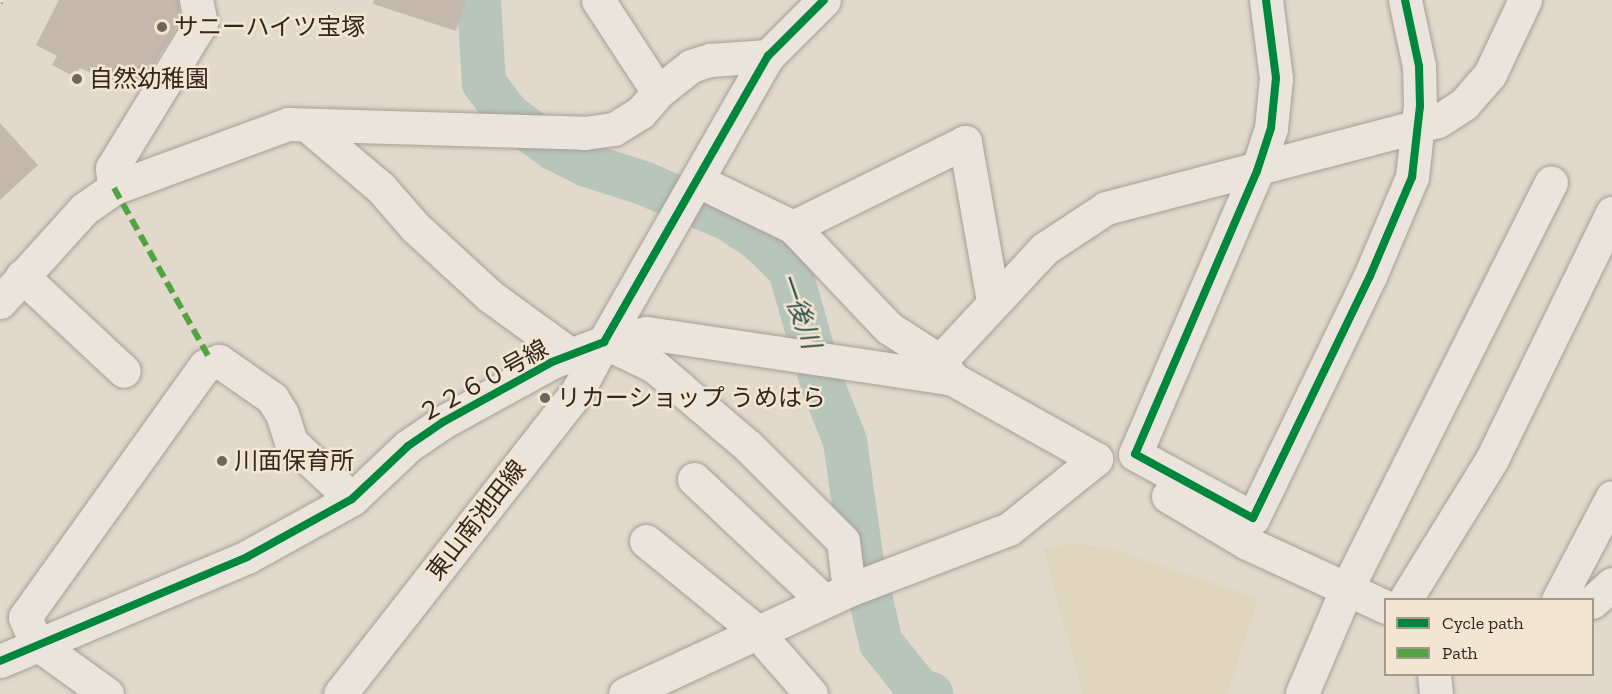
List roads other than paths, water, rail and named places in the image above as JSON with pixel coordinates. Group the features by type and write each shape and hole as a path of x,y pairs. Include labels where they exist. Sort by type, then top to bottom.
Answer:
{"street":[{"path":"114,188 112,168 201,23 196,0"},
{"path":"598,0 658,92"},
{"path":"824,0 768,56 604,342 654,366 748,446 836,533 843,542 851,590"},
{"path":"1131,462 1257,171 1276,101 1266,0"},
{"path":"690,194 793,227 889,328 946,370 1096,459 1131,462 1253,518 1370,276 1412,177 1418,129 1419,66 1405,0"},
{"path":"946,370 993,300 1066,231 1106,208 1418,129 1438,121 1478,90 1525,0"},
{"path":"0,302 84,209 114,188 288,124 585,133 614,129 640,113 658,92 691,66 710,60 768,56"},
{"path":"308,126 381,188 415,227 490,296 571,355"},
{"path":"793,227 965,142 993,300"},
{"path":"1302,693 1347,588 1551,182"},
{"path":"1406,598 1492,459 1612,213"},
{"path":"22,276 124,371"},
{"name":"２２６０号線","path":"0,661 247,557 352,499 408,446 443,422 571,355 604,342 647,333 832,362 946,370"},
{"name":"東山南池田線","path":"340,694 578,390 604,342"},
{"path":"36,644 25,617 196,375 211,361 227,366 272,399 282,414 291,442 352,499"},
{"path":"625,694 755,630 1009,529 1096,459"},
{"path":"1131,462 1247,543 1384,606"},
{"path":"694,479 851,590"},
{"path":"1559,598 1612,496"},
{"path":"646,541 755,630 812,694"},
{"path":"1594,601 1612,584"},
{"path":"0,642 36,644 107,694"},
{"path":"1434,676 1436,694"}],"waterway":[{"name":"一後川","path":"479,0 484,83 507,114 553,148 587,165 643,183 730,220 761,241 790,270 823,386 845,441 862,562 881,643 919,690 931,694"}],"place":[{"name":"サニーハイツ宝塚","path":"162,27"},
{"name":"自然幼稚園","path":"77,79"},
{"name":"リカーショップ うめはら","path":"545,398"},
{"name":"川面保育所","path":"222,461"}]}
